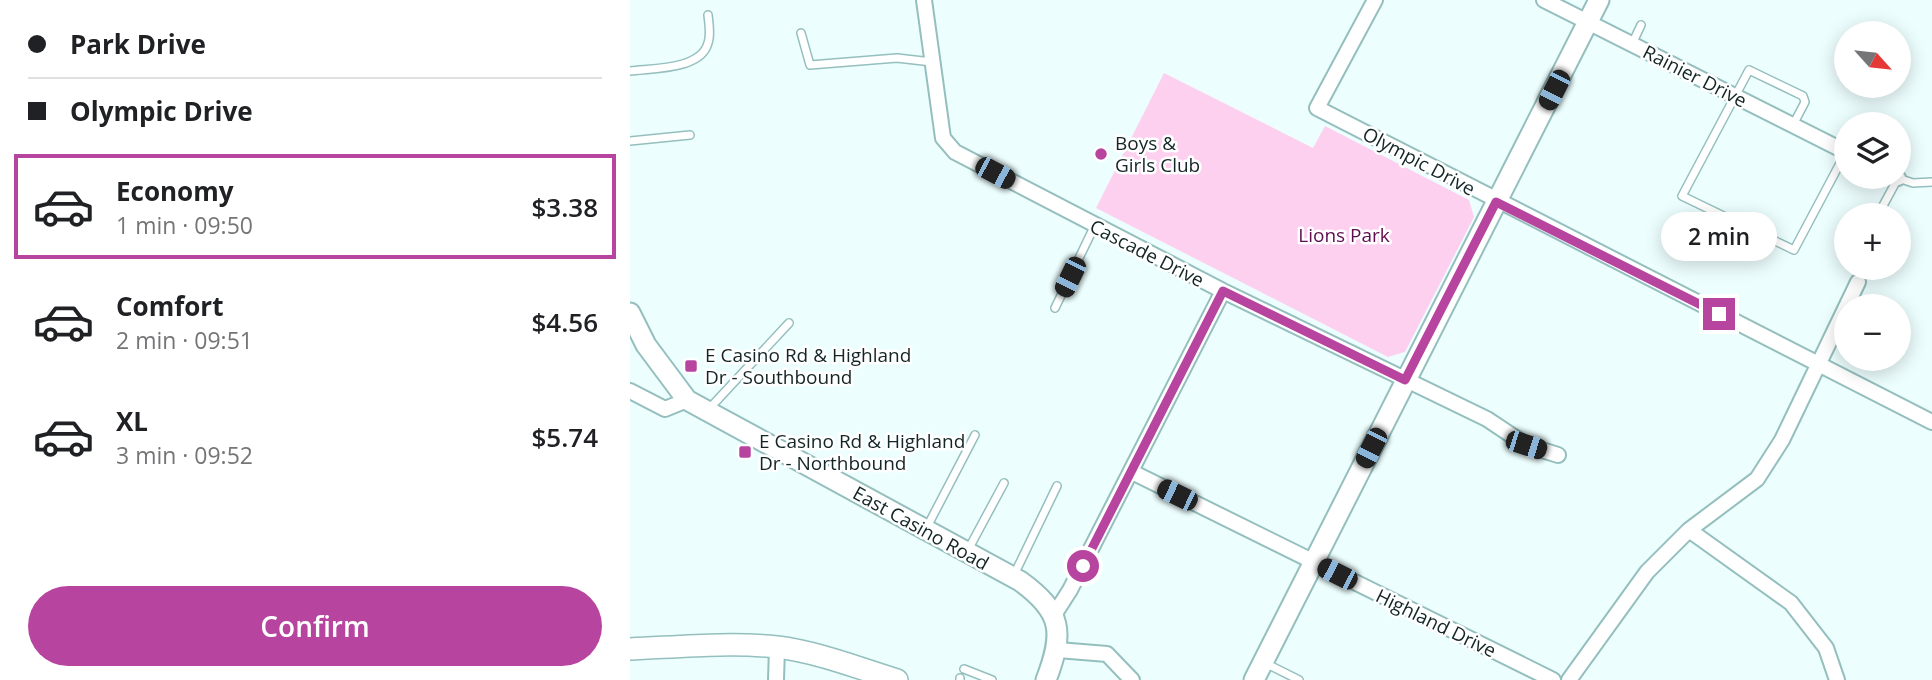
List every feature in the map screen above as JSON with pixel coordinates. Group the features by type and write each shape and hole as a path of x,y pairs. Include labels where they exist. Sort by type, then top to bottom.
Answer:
{"main road":[{"path":"630,649 740,645 777,648 814,654 897,680"}],"street":[{"name":"Cascade Drive","path":"924,0 943,138 955,152 1094,227 1487,419 1526,445 1558,455"},
{"name":"Rainier Drive","path":"1544,0 1834,146"},
{"path":"1254,680 1599,0"},
{"name":"Olympic Drive","path":"1373,1 1317,108 1496,202 1932,422"},
{"path":"1569,680 1647,572 1689,530 1757,479 1782,440 1858,282"},
{"path":"1046,680 1058,650 1058,628 1054,615 1132,472 1223,291"},
{"name":"East Casino Road","path":"630,313 646,345 687,400 1013,578 1042,597 1054,615"},
{"path":"630,391 664,409 687,400"},
{"name":"Highland Drive","path":"1132,472 1553,680"},
{"path":"1689,530 1791,603 1826,648 1837,680"},
{"path":"776,680 777,648"},
{"path":"1058,650 1107,654 1132,680"}],"lane":[{"path":"630,71 690,62 703,54 709,42 708,15"},
{"path":"1632,44 1641,25"},
{"path":"801,33 810,65 897,58 932,62"},
{"path":"1793,125 1805,102 1803,96 1749,70 1733,95 1682,196 1794,250 1834,175"},
{"path":"630,141 690,135"},
{"path":"1911,182 1932,182"},
{"path":"1055,308 1094,227"},
{"path":"707,411 789,323"},
{"path":"925,530 975,435"},
{"path":"967,552 1004,483"},
{"path":"1013,578 1056,486"},
{"path":"1263,662 1299,680"},
{"path":"964,669 992,680"}],"green space":[{"name":"Lions Park","path":"1164,73 1313,148 1325,126 1469,200 1474,217 1405,352 1388,357 1096,208"}],"place":[{"name":"Boys & Girls Club","path":"1101,154"},
{"name":"E Casino Rd & Highland Dr - Southbound","path":"691,366"},
{"name":"E Casino Rd & Highland Dr - Northbound","path":"745,452"}],"route":[{"path":"1083,566 1223,291 1405,380 1496,202 1719,314"}]}
